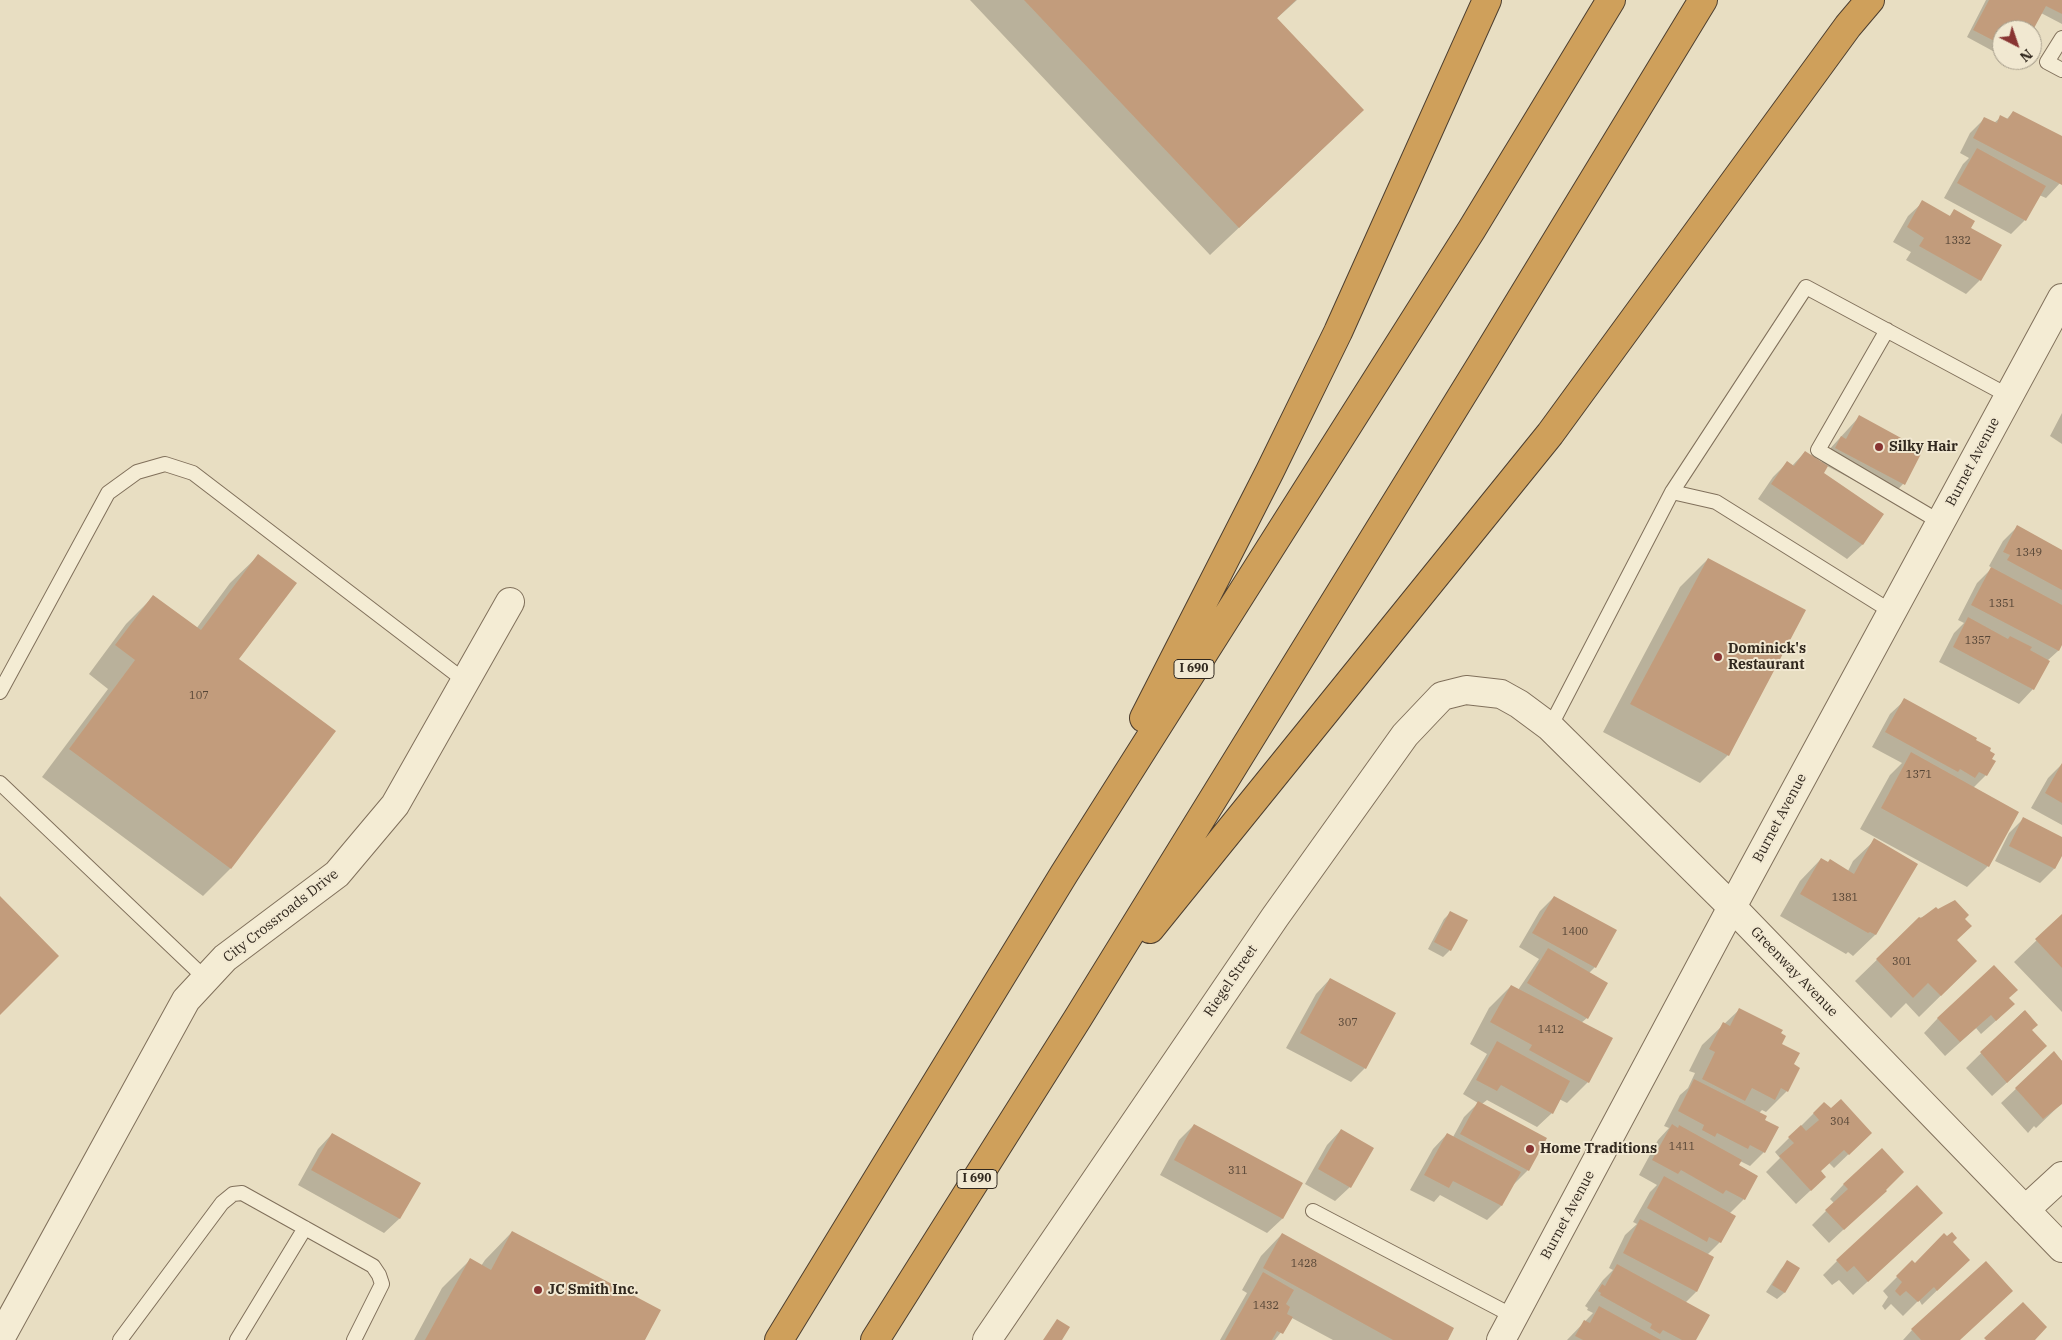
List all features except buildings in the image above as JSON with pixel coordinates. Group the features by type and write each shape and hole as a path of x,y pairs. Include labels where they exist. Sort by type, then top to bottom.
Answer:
{"highway":[{"path":"1064,874 1270,471 1338,332 1487,0"},
{"name":"I 690","path":"779,1340 1064,874 1472,229 1612,0"},
{"name":"I 690","path":"875,1340 1078,1018 1482,363 1703,0"},
{"path":"1848,26 1863,0"},
{"path":"1078,1018 1550,434 1848,26 1870,0"}],"street":[{"name":"Burnet Avenue","path":"1501,1340 1732,907 2062,298"},
{"name":"City Crossroads Drive","path":"0,1339 186,1000 225,958 337,874 395,806 510,602"},
{"name":"Riegel Street","path":"987,1340 1269,925 1405,735 1442,696 1466,690 1500,694 1519,704"},
{"name":"Greenway Avenue","path":"1519,704 1550,728 1732,907 2062,1248"},
{"path":"2025,1210 2062,1176"}],"lane":[{"path":"2062,38 2047,62 2062,70"},
{"path":"1550,728 1672,492 1806,287 2009,396"},
{"path":"1887,330 1818,450 1940,522"},
{"path":"0,692 108,493 137,472 164,464 193,473 465,681"},
{"path":"1672,492 1716,502 1892,612"},
{"path":"0,784 206,979"},
{"path":"120,1340 222,1203 233,1194 242,1193 373,1266 382,1284 354,1340"},
{"path":"1313,1210 1514,1316"},
{"path":"237,1340 305,1228"}],"place":[{"name":"Silky Hair","path":"1879,447"},
{"name":"Dominick's Restaurant","path":"1718,657"},
{"name":"Home Traditions","path":"1530,1149"},
{"name":"JC Smith Inc.","path":"538,1290"}]}
